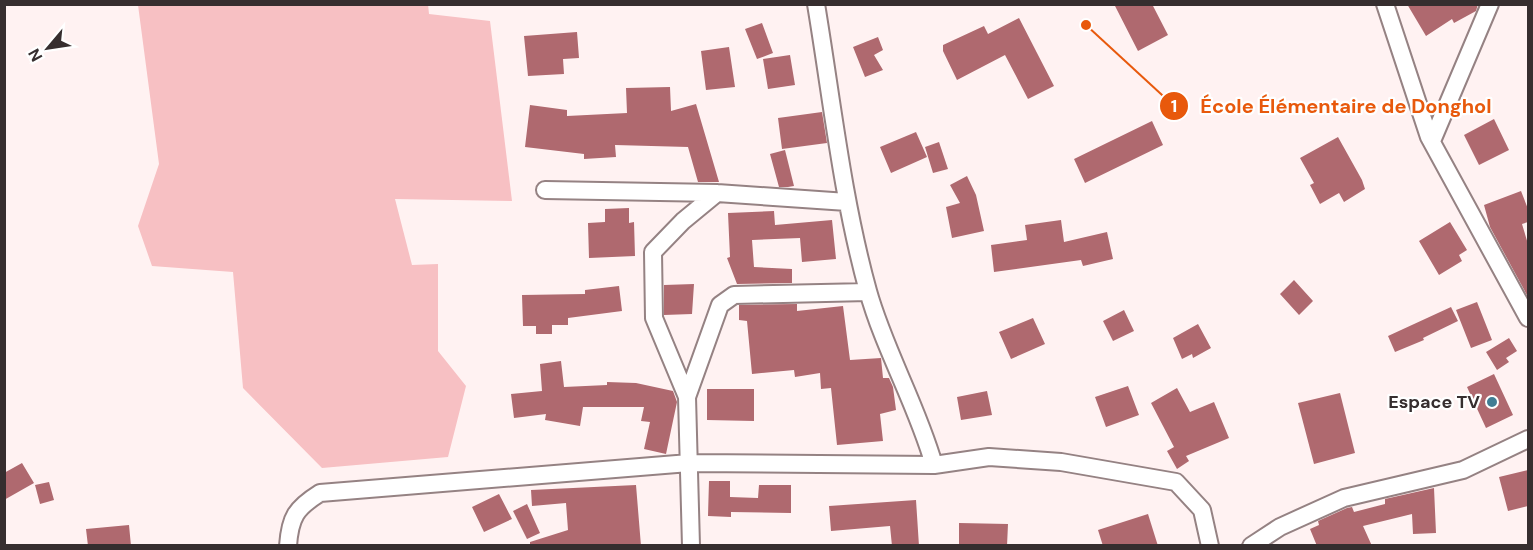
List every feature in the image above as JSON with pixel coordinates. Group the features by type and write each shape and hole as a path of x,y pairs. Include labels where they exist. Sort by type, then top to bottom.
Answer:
{"street":[{"path":"816,4 847,202 868,292 920,418 934,465"},
{"path":"1385,4 1432,141 1528,318"},
{"path":"1432,141 1490,4"},
{"path":"545,190 717,193 847,202"},
{"path":"691,546 687,397 654,318 653,252 683,221 717,193"},
{"path":"687,397 720,305 735,295 868,292"},
{"path":"1251,546 1280,527 1344,498 1463,470 1528,439"},
{"path":"288,546 289,524 301,505 320,493 689,463 934,465 989,457 1061,462 1176,482 1202,510 1210,546"}],"shaded area":[{"path":"428,4 429,14 490,21 512,201 395,199 412,265 438,264 438,351 466,386 448,457 322,468 243,388 233,272 152,266 138,226 159,164 138,5"}],"building":[{"path":"1114,4 1152,4 1168,35 1138,51"},
{"path":"1407,4 1478,4 1476,11 1454,23 1452,19 1426,36"},
{"path":"1019,18 1054,86 1028,99 1005,55 957,80 943,51 943,45 984,26 988,34"},
{"path":"762,23 773,53 757,59 745,29"},
{"path":"577,32 579,58 563,59 564,74 528,76 524,36"},
{"path":"878,37 883,50 874,55 883,70 865,77 853,47"},
{"path":"729,47 735,87 706,90 701,51"},
{"path":"790,55 795,85 768,89 763,59"},
{"path":"670,87 671,111 696,104 719,182 698,182 688,147 615,145 616,157 584,159 584,154 525,147 530,105 567,110 567,116 627,113 626,88"},
{"path":"822,112 827,143 782,149 778,118"},
{"path":"1494,119 1509,150 1479,165 1464,135"},
{"path":"1152,121 1163,145 1085,183 1074,159"},
{"path":"916,132 927,157 891,173 880,147"},
{"path":"1338,137 1365,189 1344,202 1339,193 1320,204 1310,185 1314,183 1300,158"},
{"path":"939,142 948,169 933,173 925,147"},
{"path":"785,150 794,186 779,187 770,154"},
{"path":"967,176 976,195 984,231 952,238 946,207 960,203 950,185"},
{"path":"1521,191 1528,209 1528,222 1522,224 1528,244 1528,297 1490,227 1484,205"},
{"path":"629,208 629,223 634,222 635,256 589,258 588,223 605,222 605,209"},
{"path":"774,211 775,225 832,220 836,259 802,262 800,238 752,240 754,267 792,269 792,283 737,284 727,258 730,257 728,213"},
{"path":"1061,220 1064,242 1107,232 1113,259 1083,266 1081,260 994,272 991,245 1027,240 1025,225"},
{"path":"1450,222 1467,250 1459,255 1462,261 1439,275 1419,241"},
{"path":"1294,280 1313,301 1299,315 1280,294"},
{"path":"694,284 692,314 664,315 664,285"},
{"path":"619,286 622,311 568,318 568,325 552,325 552,334 536,334 536,326 523,326 522,295 585,294 585,290"},
{"path":"1477,302 1492,340 1471,348 1456,310"},
{"path":"797,304 797,311 843,306 850,360 881,358 883,378 889,378 893,387 896,410 880,414 883,441 837,445 831,388 821,389 820,373 795,377 794,370 752,374 747,321 739,320 739,305"},
{"path":"1451,307 1458,321 1423,338 1424,340 1395,352 1388,336"},
{"path":"1124,310 1134,331 1113,341 1103,321"},
{"path":"1033,318 1045,344 1011,359 999,332"},
{"path":"1198,324 1211,348 1193,358 1192,354 1182,359 1173,338"},
{"path":"1509,338 1517,351 1506,358 1509,362 1497,370 1486,352"},
{"path":"561,361 564,387 607,385 607,382 636,383 673,391 677,402 666,454 644,449 650,422 641,421 644,407 583,407 580,426 545,420 546,414 514,418 511,394 542,391 540,364"},
{"path":"1494,374 1513,415 1486,428 1467,387"},
{"path":"1128,386 1139,415 1106,427 1095,397"},
{"path":"1177,388 1190,412 1214,402 1229,438 1186,456 1189,461 1177,469 1167,451 1174,447 1151,403"},
{"path":"707,389 754,389 754,421 707,420"},
{"path":"987,391 992,415 961,420 957,397"},
{"path":"1340,393 1355,453 1314,464 1298,403"},
{"path":"22,463 34,483 4,500 4,473"},
{"path":"1528,470 1528,506 1508,511 1499,477"},
{"path":"709,481 730,481 730,497 758,498 759,485 791,485 791,513 731,512 731,517 708,516"},
{"path":"49,482 54,500 40,504 35,485"},
{"path":"636,485 641,546 530,546 530,542 568,530 566,503 532,506 531,490"},
{"path":"1434,488 1436,533 1413,534 1412,514 1363,526 1372,546 1317,546 1310,529 1319,525 1318,521 1347,508 1352,507 1354,512 1385,504 1385,499"},
{"path":"499,494 512,519 484,532 472,507"},
{"path":"916,500 919,546 892,546 890,526 831,531 829,506"},
{"path":"527,504 540,533 527,539 513,511"},
{"path":"1148,514 1158,546 1103,546 1098,530"},
{"path":"959,523 1008,524 1007,546 959,546"},
{"path":"129,525 131,546 88,546 86,529"}],"place":[{"name":"École Élémentaire de Donghol","path":"1086,25"},
{"name":"Espace TV","path":"1492,402"}]}
